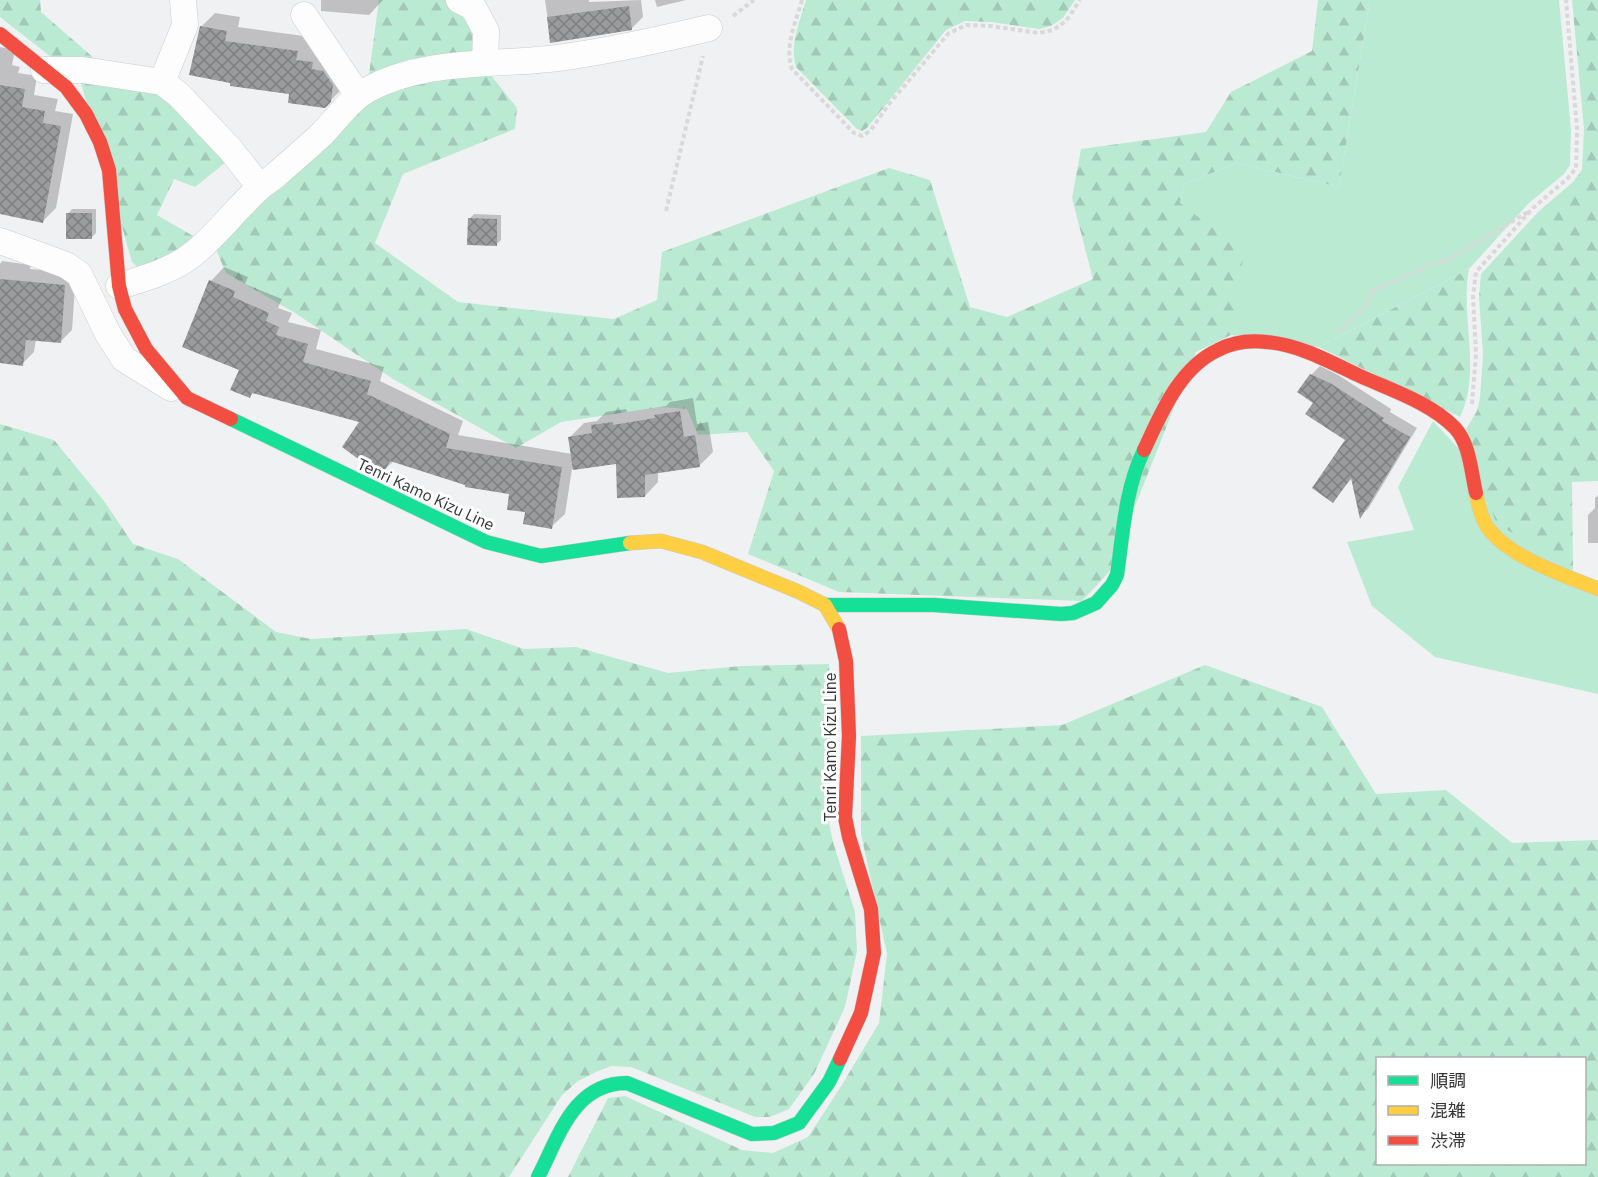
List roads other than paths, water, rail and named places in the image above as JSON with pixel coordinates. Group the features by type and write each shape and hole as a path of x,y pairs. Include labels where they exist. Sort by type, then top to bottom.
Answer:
{"main road":[{"name":"Tenri Kamo Kizu Line","path":"0,34 66,87 86,114 100,142 109,170 119,286 125,309 146,349 187,398 486,542 541,556 620,544 661,542 702,552 799,592 825,605 839,628 846,661 849,736 845,817 871,909 874,953 861,1012 829,1082 799,1123 774,1133 752,1134 627,1083 614,1083 587,1095 575,1106 538,1177"},
{"path":"825,605 934,605 1061,614 1085,609 1105,595 1117,575 1134,474 1158,417 1183,379 1202,359 1233,343 1256,340 1316,355 1437,414 1458,430 1479,506 1488,528 1508,547 1570,578 1598,589"}],"street":[{"path":"162,82 185,25 183,0"},
{"path":"459,0 473,7 486,31 485,63"},
{"path":"304,15 358,95"},
{"path":"119,286 147,278 191,256 209,241 260,187 277,175 324,132 358,95 370,88 406,74 485,63 557,58 637,45 709,28"},
{"path":"44,70 83,70 162,82 178,94 222,141 260,187"},
{"path":"0,241 66,265 79,274 108,334 124,359 187,398"}]}
